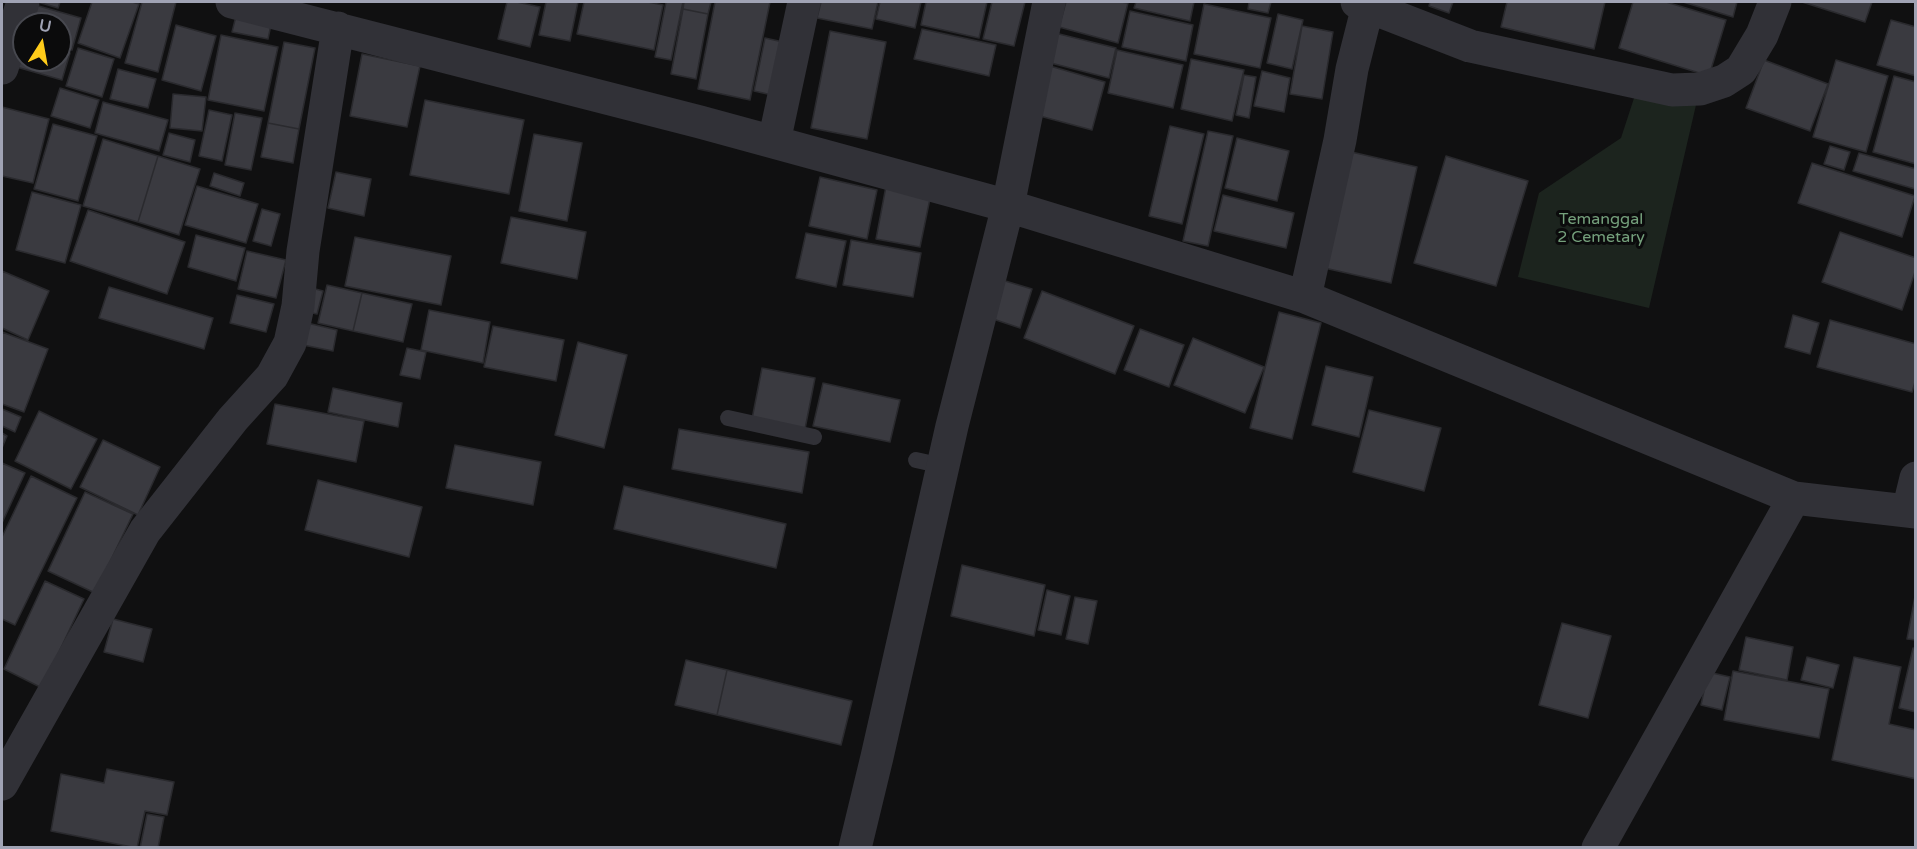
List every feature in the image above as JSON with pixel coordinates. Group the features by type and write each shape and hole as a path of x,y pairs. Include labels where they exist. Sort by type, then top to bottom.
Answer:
{"street":[{"path":"2,68 24,2"},
{"path":"232,2 774,142 1008,206 1305,297 1794,498 1912,512 1916,478"},
{"path":"774,142 804,2"},
{"path":"855,848 878,757 929,463 1008,206 1049,2"},
{"path":"1305,297 1340,140 1365,3 1470,46 1672,90 1700,89 1724,81 1741,70 1762,35 1775,2"},
{"path":"2,784 145,531 233,419 272,376 290,343 338,28"},
{"path":"1598,848 1794,498"}],"lane":[{"path":"728,418 814,437"}],"green space":[{"name":"Temanggal 2 Cemetary","path":"1635,95 1696,105 1649,308 1518,277 1539,193 1621,138"}],"building":[{"path":"38,2 60,2 58,8"},
{"path":"92,2 139,4 120,58 78,43"},
{"path":"142,2 176,2 158,72 125,63"},
{"path":"507,2 540,7 530,47 498,39"},
{"path":"546,2 578,2 570,41 539,35"},
{"path":"584,2 648,2 663,5 654,50 577,34"},
{"path":"666,2 683,2 671,60 655,57"},
{"path":"684,2 711,2 708,14 683,9"},
{"path":"715,2 770,2 750,100 698,89"},
{"path":"821,2 878,2 872,29 817,18"},
{"path":"880,2 921,2 915,28 876,19"},
{"path":"926,2 987,2 979,38 921,25"},
{"path":"992,2 1025,2 1014,46 983,39"},
{"path":"1066,2 1128,3 1118,43 1059,27"},
{"path":"1136,2 1194,2 1190,21 1134,8"},
{"path":"1249,2 1271,2 1268,13 1248,9"},
{"path":"1430,2 1453,2 1449,13 1429,6"},
{"path":"1507,2 1605,2 1594,49 1501,27"},
{"path":"1633,2 1666,2 1726,20 1709,76 1619,48"},
{"path":"1683,2 1737,2 1733,17"},
{"path":"1802,2 1872,2 1865,22"},
{"path":"28,3 60,12 26,12"},
{"path":"1204,4 1271,18 1260,68 1194,54"},
{"path":"683,9 708,14 696,79 671,74"},
{"path":"1130,11 1193,25 1186,61 1122,47"},
{"path":"237,12 272,20 268,39 232,32"},
{"path":"1278,14 1303,20 1292,69 1267,63"},
{"path":"72,15 81,18 72,50"},
{"path":"1891,20 1916,27 1916,76 1877,65"},
{"path":"176,25 216,36 201,91 162,80"},
{"path":"1302,26 1333,32 1322,99 1290,94"},
{"path":"922,29 996,45 989,76 914,59"},
{"path":"830,31 886,42 867,139 811,128"},
{"path":"1051,32 1116,48 1109,78 1043,61"},
{"path":"221,35 278,47 264,111 208,100"},
{"path":"765,38 783,42 772,95 754,91"},
{"path":"284,42 315,48 299,129 268,123"},
{"path":"78,48 114,59 102,97 66,86"},
{"path":"1117,50 1183,65 1173,108 1108,93"},
{"path":"362,54 420,66 407,127 350,116"},
{"path":"1191,59 1244,70 1232,121 1181,109"},
{"path":"1764,60 1828,84 1810,131 1746,108"},
{"path":"1836,60 1888,76 1866,152 1813,137"},
{"path":"1050,66 1105,82 1092,130 1036,115"},
{"path":"118,69 156,79 148,108 110,99"},
{"path":"1262,71 1290,78 1284,112 1254,106"},
{"path":"34,72 64,72 62,80"},
{"path":"1244,75 1256,77 1249,118 1236,115"},
{"path":"1894,76 1916,82 1916,164 1873,152"},
{"path":"60,88 99,100 90,128 51,116"},
{"path":"173,94 206,97 202,131 170,128"},
{"path":"425,100 524,120 509,194 410,175"},
{"path":"103,102 168,120 159,151 95,133"},
{"path":"2,107 49,119 33,183 2,176"},
{"path":"209,110 232,115 222,161 199,156"},
{"path":"235,113 262,118 251,170 225,165"},
{"path":"268,123 299,129 293,163 261,157"},
{"path":"53,124 97,136 78,201 34,189"},
{"path":"1170,126 1204,134 1182,224 1149,216"},
{"path":"1208,131 1233,136 1208,246 1183,241"},
{"path":"169,133 195,140 190,162 163,155"},
{"path":"534,134 582,143 567,221 519,211"},
{"path":"1237,138 1289,151 1277,201 1225,188"},
{"path":"103,139 158,156 138,222 83,206"},
{"path":"1830,146 1850,152 1844,170 1824,164"},
{"path":"1347,151 1417,167 1391,283 1320,267"},
{"path":"1859,153 1916,169 1915,189 1853,171"},
{"path":"158,156 200,169 179,235 138,222"},
{"path":"1446,156 1528,181 1496,286 1414,263"},
{"path":"1812,163 1915,196 1902,237 1798,203"},
{"path":"336,172 371,179 364,216 328,208"},
{"path":"214,173 244,183 240,196 210,186"},
{"path":"820,177 877,190 867,239 809,226"},
{"path":"887,181 932,189 920,247 876,239"},
{"path":"197,186 258,204 246,243 185,225"},
{"path":"32,192 81,205 65,263 16,250"},
{"path":"1223,195 1294,213 1286,248 1214,231"},
{"path":"262,209 280,214 271,246 253,241"},
{"path":"88,210 185,242 167,294 70,261"},
{"path":"511,217 586,232 577,279 501,263"},
{"path":"1840,232 1916,258 1916,269 1902,310 1822,282"},
{"path":"806,233 846,241 836,287 796,278"},
{"path":"196,235 245,248 236,281 188,267"},
{"path":"355,237 451,256 441,305 345,286"},
{"path":"851,240 921,253 913,297 843,285"},
{"path":"247,251 286,260 276,298 238,289"},
{"path":"2,271 49,291 28,340 2,328"},
{"path":"1002,280 1032,289 1020,328 990,318"},
{"path":"327,285 362,293 353,331 318,323"},
{"path":"109,287 213,318 204,349 99,318"},
{"path":"308,287 323,291 317,314 303,311"},
{"path":"1042,291 1134,326 1115,374 1024,338"},
{"path":"362,293 412,304 403,342 353,331"},
{"path":"237,295 274,304 266,332 230,323"},
{"path":"429,310 490,322 483,363 421,350"},
{"path":"1279,312 1321,323 1292,439 1250,428"},
{"path":"1793,315 1819,323 1810,354 1785,347"},
{"path":"1830,320 1916,344 1916,379 1912,392 1817,367"},
{"path":"303,322 337,330 333,351 298,344"},
{"path":"493,326 564,340 556,381 484,367"},
{"path":"1140,329 1184,345 1169,387 1124,370"},
{"path":"2,332 48,349 24,412 2,404"},
{"path":"1193,338 1264,367 1245,413 1174,385"},
{"path":"578,342 627,355 604,448 555,435"},
{"path":"407,348 426,352 420,379 400,375"},
{"path":"1326,366 1373,377 1359,437 1312,425"},
{"path":"762,368 815,378 805,429 752,419"},
{"path":"823,383 900,400 890,442 813,426"},
{"path":"333,388 402,403 398,427 328,412"},
{"path":"275,404 364,421 356,462 267,444"},
{"path":"2,409 21,417 15,432 2,426"},
{"path":"1369,410 1441,428 1424,491 1353,472"},
{"path":"39,411 97,439 71,489 15,461"},
{"path":"679,429 809,452 802,493 672,469"},
{"path":"2,433 7,436 2,448"},
{"path":"103,440 160,467 138,515 80,487"},
{"path":"455,445 541,462 533,505 446,488"},
{"path":"2,463 25,473 2,523"},
{"path":"31,476 77,498 15,625 2,619 2,537"},
{"path":"318,480 422,507 409,557 305,530"},
{"path":"624,486 786,524 776,568 614,529"},
{"path":"85,492 133,514 95,593 48,571"},
{"path":"962,565 1045,585 1034,636 951,616"},
{"path":"45,581 84,599 42,688 4,669"},
{"path":"1047,590 1070,596 1061,635 1038,630"},
{"path":"1916,591 1916,640 1907,639"},
{"path":"1075,597 1097,601 1088,644 1066,639"},
{"path":"113,619 152,629 143,662 104,652"},
{"path":"1562,623 1611,636 1588,718 1539,705"},
{"path":"1746,637 1793,647 1787,680 1739,670"},
{"path":"1913,648 1916,649 1916,712 1899,708"},
{"path":"1807,657 1839,665 1833,688 1801,680"},
{"path":"1854,657 1901,667 1889,724 1916,730 1916,779 1832,760"},
{"path":"686,660 727,670 717,715 675,705"},
{"path":"727,670 852,701 841,745 717,715"},
{"path":"1733,671 1829,689 1819,738 1724,720"},
{"path":"1708,672 1730,677 1722,710 1701,705"},
{"path":"107,769 174,782 167,815 145,811 137,848 51,831 61,774 104,783"},
{"path":"147,814 164,817 158,848 140,848"}]}
